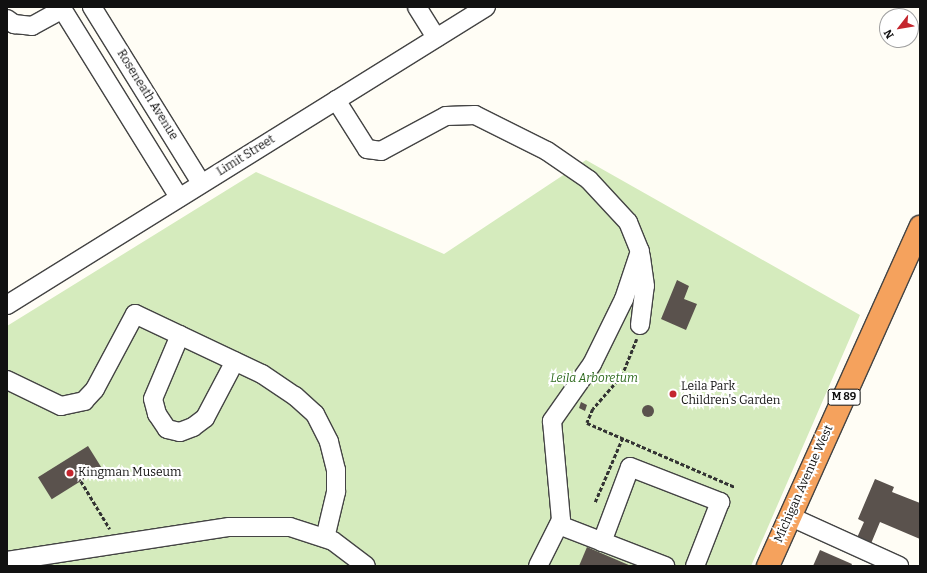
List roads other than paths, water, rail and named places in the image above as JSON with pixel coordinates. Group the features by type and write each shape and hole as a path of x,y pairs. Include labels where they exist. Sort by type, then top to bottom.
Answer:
{"highway":[{"name":"Michigan Avenue West","path":"768,566 789,516 920,227"}],"street":[{"name":"Roseneath Avenue","path":"92,7 201,184"},
{"path":"417,7 436,38"},
{"name":"Limit Street","path":"7,305 486,7"},
{"path":"7,19 14,24 32,26 62,8 179,197"},
{"path":"336,100 367,149 380,151 446,116 475,114 547,151 589,180 628,222 640,251 645,286 640,325"},
{"path":"538,566 561,520 552,422 592,364 624,299 640,251"},
{"path":"7,380 61,406 84,401 95,389 135,314 262,374 295,396 315,414 329,442 336,470 336,492 326,538"},
{"path":"180,335 153,399 157,414 167,429 180,432 193,427 206,418 235,361"},
{"path":"602,542 630,467 720,502 695,566"},
{"path":"789,516 899,566"},
{"path":"559,525 665,566"},
{"path":"7,561 229,527 290,527 333,541 366,566"}],"place":[{"name":"Leila Park Children's Garden","path":"673,394"},
{"name":"Kingman Museum","path":"70,473"}],"park label":[{"name":"Leila Arboretum","path":"594,379"}]}
